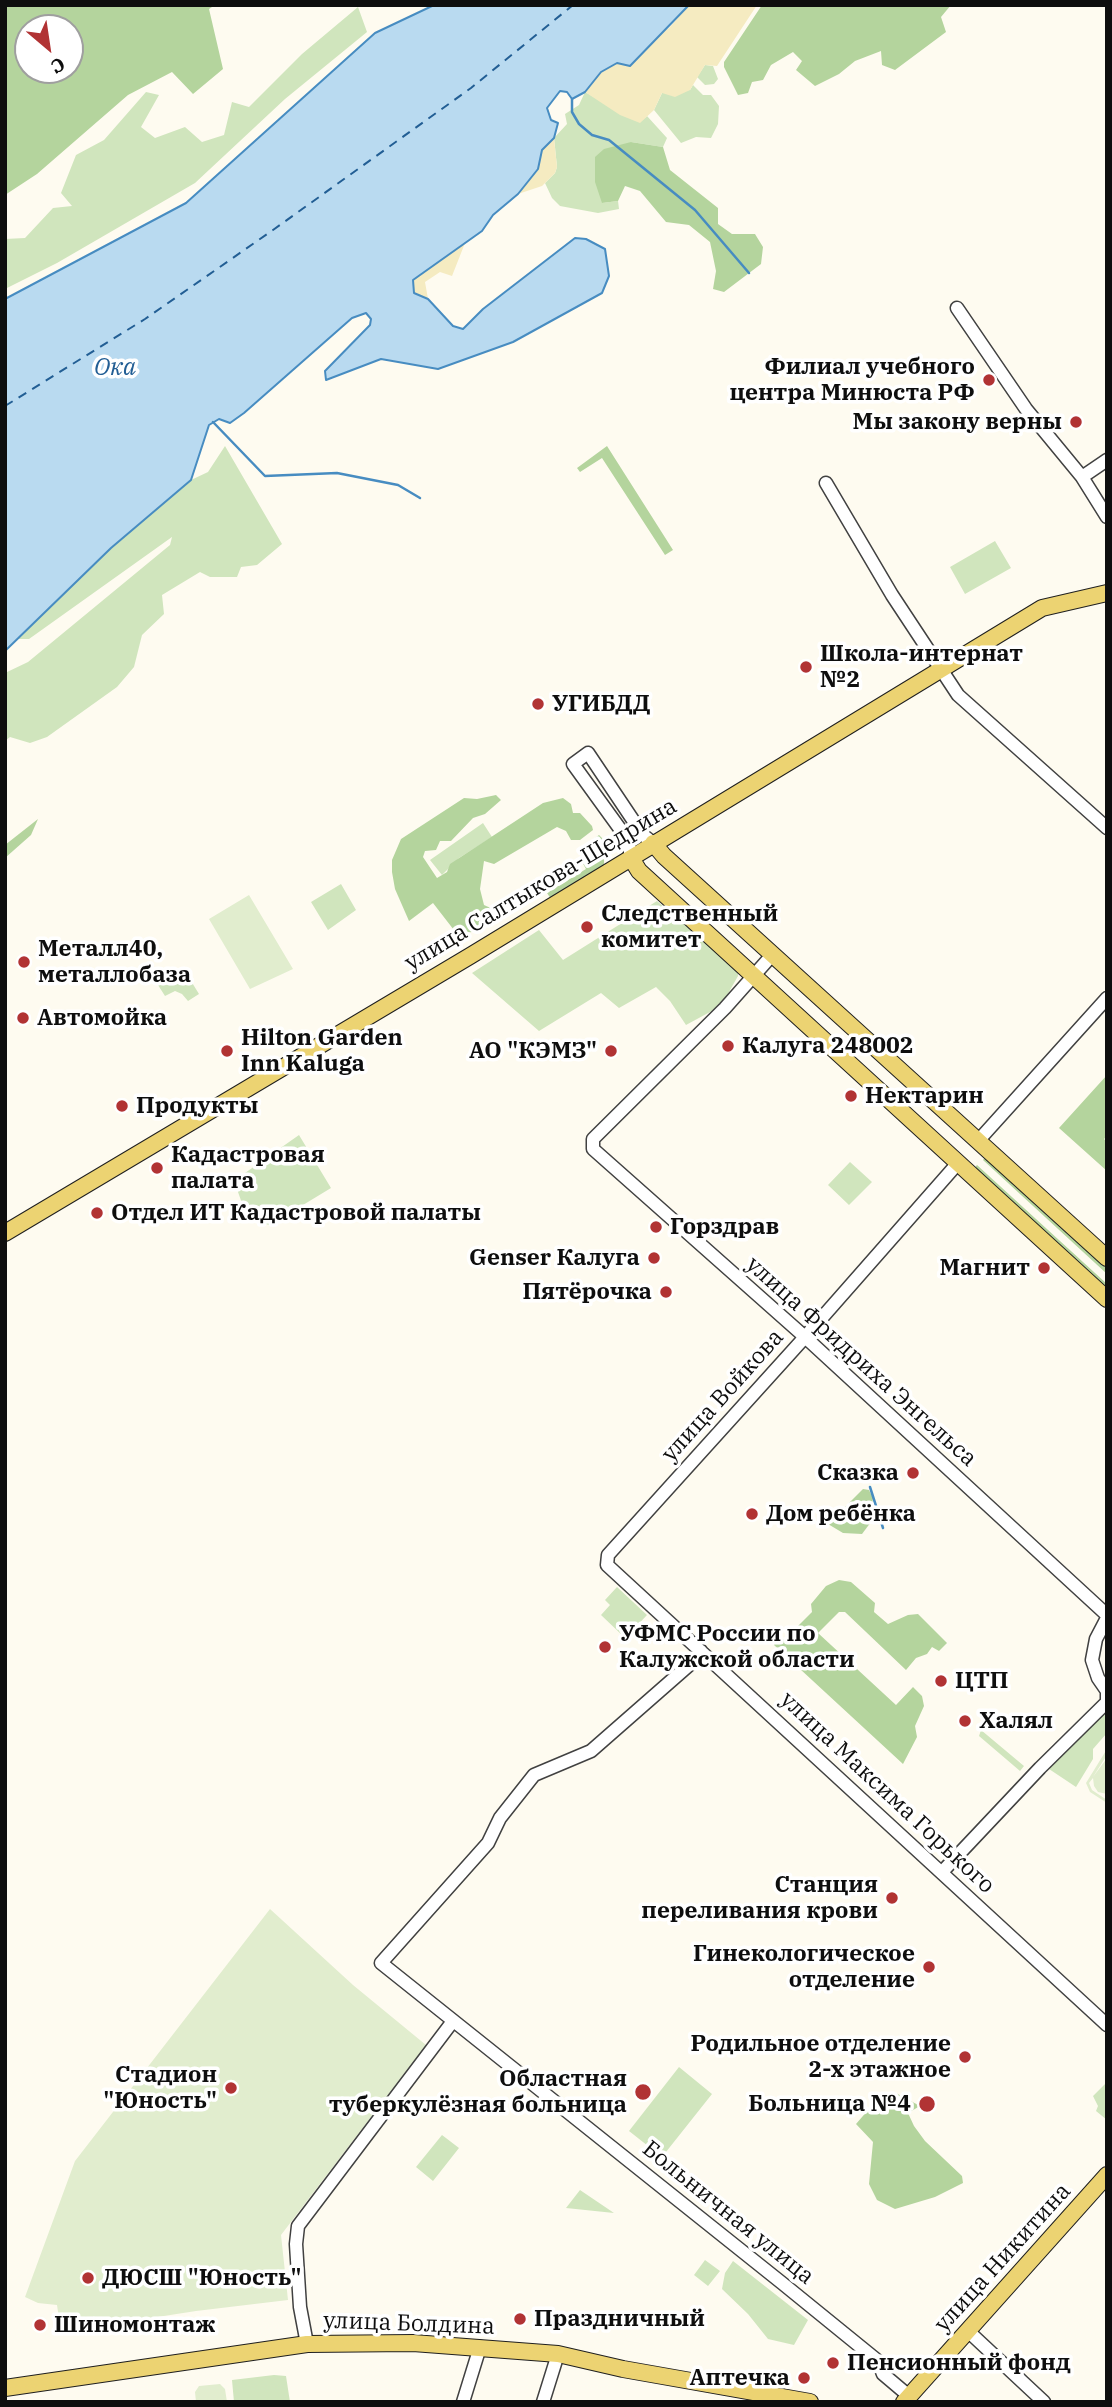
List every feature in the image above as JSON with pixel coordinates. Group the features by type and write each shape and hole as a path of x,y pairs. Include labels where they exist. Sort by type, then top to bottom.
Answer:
{"main road":[{"name":"улица Салтыкова-Щедрина","path":"5,1233 1042,608 1107,593"},
{"path":"653,843 664,856 1107,1258"},
{"path":"631,858 639,871 1107,1299"},
{"path":"958,1163 978,1141"},
{"name":"улица Никитина","path":"906,2399 1107,2175"},
{"name":"улица Болдина","path":"5,2388 307,2344 413,2343 558,2354 623,2369 810,2402"}],"street":[{"path":"957,308 1026,409 1082,477 1107,517"},
{"path":"1082,477 1107,460"},
{"path":"827,483 892,595 958,695 1107,828"},
{"path":"631,858 628,839 573,764 588,753 643,835 653,843"},
{"path":"754,976 773,954"},
{"name":"улица Фридриха Энгельса","path":"754,976 593,1139 593,1149 806,1337 1107,1617"},
{"path":"978,1141 1107,998"},
{"name":"улица Войкова","path":"607,1565 608,1555 806,1337 958,1163"},
{"name":"улица Максима Горького","path":"607,1565 1107,2025"},
{"path":"943,1872 1040,1768 1107,1702 1107,1691 1098,1678 1092,1660 1096,1639 1107,1617"},
{"name":"Больничная улица","path":"701,1651 688,1666 591,1751 534,1775 500,1818 488,1843 381,1963 716,2228 878,2361 883,2374 906,2399"},
{"path":"307,2344 300,2307 296,2244 298,2226 453,2021"},
{"path":"968,2332 1044,2402"},
{"path":"463,2402 480,2347"},
{"path":"543,2402 558,2354"}],"green space":[{"path":"5,5 215,5 209,9 223,69 193,94 172,72 128,95 37,174 5,195"},
{"path":"762,5 951,5 941,17 946,32 895,70 882,65 881,51 855,61 839,74 815,86 796,70 802,61 793,52 771,65 763,80 752,82 748,93 738,95 724,62"},
{"path":"358,7 367,32 285,99 195,183 57,263 5,289 5,239 25,238 53,208 72,206 61,193 76,155 104,140 146,92 159,95 141,127 155,138 185,127 202,142 224,135 232,102 249,107 302,54"},
{"path":"705,65 713,66 718,79 714,84 705,85 697,77"},
{"path":"693,85 703,95 711,95 719,106 718,124 711,138 696,137 681,143 654,110 662,93 690,90"},
{"path":"585,92 640,122 647,116 667,138 663,147 631,142 602,203 618,201 619,209 598,213 560,206 552,198 545,183 557,167 554,138 567,124 565,114 579,105"},
{"path":"631,142 663,147 670,170 718,208 718,224 732,234 755,234 763,247 761,264 724,292 713,289 716,271 710,242 689,225 666,222 640,191 625,186 618,201 602,203 595,182 595,157 604,149"},
{"path":"225,446 282,544 257,565 241,567 237,577 210,577 200,572 162,595 164,614 142,635 134,667 117,687 47,737 30,743 10,737 5,741 5,673 28,662 170,545 172,537 29,639 18,639 111,548 191,480 208,472"},
{"path":"607,446 673,550 665,555 602,458 580,472 577,468"},
{"path":"995,541 1011,568 965,594 950,567"},
{"path":"496,795 501,800 485,814 473,818 451,841 440,841 436,850 425,851 423,857 437,878 447,872 450,864 543,803 563,798 571,804 573,813 580,813 593,830 580,840 571,840 566,831 557,827 494,864 484,861 480,889 484,905 495,910 479,931 457,934 433,903 409,921 395,889 392,872 392,860 401,839 464,798 477,799"},
{"path":"38,819 31,835 5,858 5,845"},
{"path":"483,823 492,837 459,858 442,875 430,860"},
{"path":"599,835 614,850 604,860 604,867 551,899 547,893 586,869 581,860 584,846"},
{"path":"341,884 356,910 328,930 311,902"},
{"path":"249,895 293,969 250,989 209,919"},
{"path":"657,901 738,969 738,976 721,1006 686,1025 670,1001 656,987 619,1008 601,993 539,1031 472,973 539,930 563,960"},
{"path":"180,975 191,981 199,994 188,1001 175,991 165,996 158,985"},
{"path":"1107,1075 1107,1136 1104,1139 1107,1142 1107,1171 1059,1128"},
{"path":"299,1135 331,1188 270,1225 256,1222 244,1209 238,1192 245,1173"},
{"path":"986,1156 1107,1265 1107,1274 983,1160"},
{"path":"850,1162 872,1182 849,1205 828,1185"},
{"path":"977,1165 1107,1284 1107,1294 972,1171"},
{"path":"863,1489 869,1490 873,1498 871,1510 874,1518 862,1534 843,1533 828,1524"},
{"path":"839,1580 851,1582 875,1603 874,1612 888,1624 908,1615 918,1614 947,1643 939,1651 932,1647 927,1654 916,1658 906,1670 845,1612 839,1612 818,1633 896,1705 913,1687 922,1696 924,1706 915,1726 917,1737 903,1764 774,1645 776,1639 785,1639 812,1612 811,1604 826,1586"},
{"path":"617,1587 647,1615 623,1636 601,1615 610,1605 605,1600"},
{"path":"1102,1714 1107,1716 1107,1733 1093,1749 1093,1759 1076,1787 1049,1769"},
{"path":"981,1730 1024,1766 1020,1771 979,1736"},
{"path":"1107,1749 1107,1755 1093,1777 1107,1758 1107,1794 1098,1792 1093,1778 1089,1783 1092,1790 1107,1800 1107,1803 1090,1792 1086,1783"},
{"path":"270,1909 353,1985 426,2045 281,2235 288,2300 61,2332 57,2305 38,2303 25,2297 75,2161"},
{"path":"679,2067 712,2094 662,2157 629,2131"},
{"path":"1107,2082 1107,2120 1096,2111 1098,2106 1093,2096"},
{"path":"894,2092 920,2106 908,2113 914,2126 925,2141 962,2176 963,2183 935,2197 895,2209 877,2200 869,2184 873,2142 856,2124 875,2102 884,2103"},
{"path":"442,2135 459,2148 433,2181 416,2167"},
{"path":"580,2190 614,2213 566,2208"},
{"path":"705,2260 720,2271 708,2286 694,2275"},
{"path":"733,2261 808,2320 794,2345 768,2339 748,2314 722,2289 725,2273"},
{"path":"286,2376 290,2402 234,2402 232,2380"},
{"path":"220,2384 225,2389 227,2402 196,2402 195,2392 199,2386"}],"sand":[{"path":"689,5 757,5 717,66 705,65 690,90 675,97 662,93 654,110 640,123 620,115 585,92 601,72 669,28"},
{"path":"554,138 557,167 555,173 542,186 518,194 538,169 542,150"},
{"path":"465,243 452,276 440,272 425,282 428,299 414,293 413,280"}],"water":[{"name":"Ока","path":"689,5 630,66 617,63 601,72 585,92 572,99 567,92 560,91 547,108 551,120 558,123 554,138 542,150 538,169 518,194 493,215 482,231 413,280 414,293 428,299 453,326 463,329 483,309 575,238 586,239 605,249 609,276 602,293 513,342 438,369 381,359 326,380 325,371 370,325 371,319 366,313 352,318 244,413 230,423 219,419 209,425 191,480 111,548 5,651 5,299 186,203 375,33 432,6"}],"waterway":[{"path":"572,99 572,112 579,124 592,135 609,140 695,210 749,273"},
{"path":"213,422 265,476 337,473 398,485 420,498"},
{"path":"870,1487 883,1528"}],"ferry route":[{"path":"5,406 145,319 273,230 471,88 573,5"}],"place":[{"name":"Филиал учебного центра Минюста РФ","path":"989,380"},
{"name":"Мы закону верны","path":"1076,422"},
{"name":"Школа-интернат №2","path":"806,667"},
{"name":"УГИБДД","path":"538,704"},
{"name":"Следственный комитет","path":"587,927"},
{"name":"Металл40, металлобаза","path":"24,962"},
{"name":"Автомойка","path":"23,1018"},
{"name":"Калуга 248002","path":"728,1046"},
{"name":"Hilton Garden Inn Kaluga","path":"227,1051"},
{"name":"АО \"КЭМЗ\"","path":"611,1051"},
{"name":"Нектарин","path":"851,1096"},
{"name":"Продукты","path":"122,1106"},
{"name":"Кадастровая палата","path":"157,1168"},
{"name":"Отдел ИТ Кадастровой палаты","path":"97,1213"},
{"name":"Горздрав","path":"656,1227"},
{"name":"Genser Калуга","path":"654,1258"},
{"name":"Магнит","path":"1044,1268"},
{"name":"Пятёрочка","path":"666,1292"},
{"name":"Сказка","path":"913,1473"},
{"name":"Дом ребёнка","path":"752,1514"},
{"name":"УФМС России по Калужской области","path":"605,1647"},
{"name":"ЦТП","path":"941,1681"},
{"name":"Халял","path":"965,1721"},
{"name":"Станция переливания крови","path":"892,1898"},
{"name":"Гинекологическое отделение","path":"929,1967"},
{"name":"Родильное отделение 2-х этажное","path":"965,2057"},
{"name":"Стадион \"Юность\"","path":"231,2088"},
{"name":"Областная туберкулёзная больница","path":"643,2092"},
{"name":"Больница №4","path":"927,2104"},
{"name":"ДЮСШ \"Юность\"","path":"88,2278"},
{"name":"Праздничный","path":"520,2319"},
{"name":"Шиномонтаж","path":"40,2325"},
{"name":"Пенсионный фонд","path":"833,2363"},
{"name":"Аптечка","path":"804,2378"}]}
